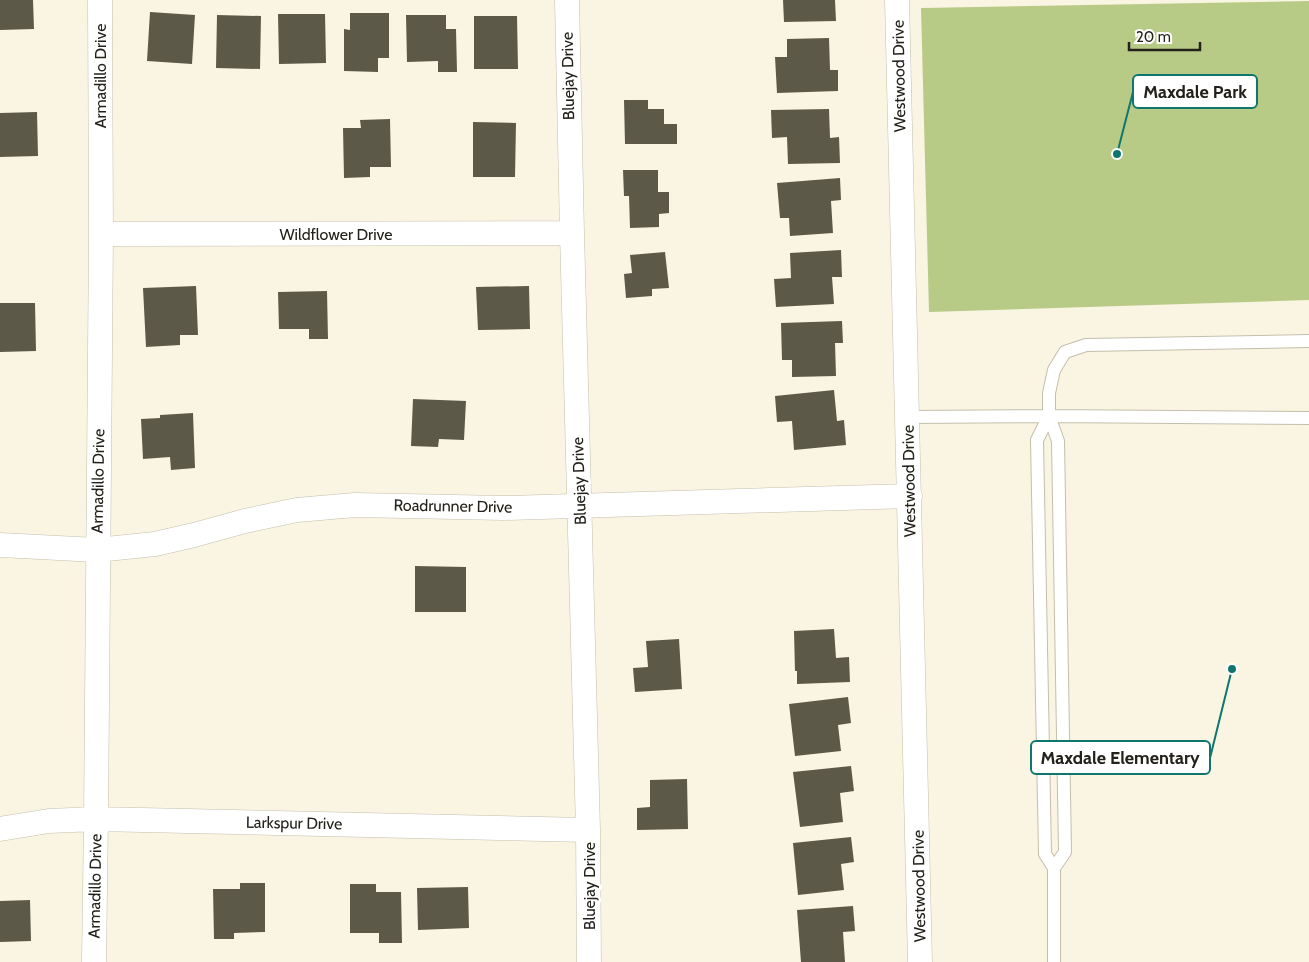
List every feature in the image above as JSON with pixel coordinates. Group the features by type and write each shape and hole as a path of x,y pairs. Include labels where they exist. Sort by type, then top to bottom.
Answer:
{"street":[{"name":"Armadillo Drive","path":"94,962 100,0"},
{"name":"Bluejay Drive","path":"567,0 588,830 589,962"},
{"name":"Westwood Drive","path":"897,0 920,962"},
{"name":"Wildflower Drive","path":"100,234 572,233"},
{"name":"Roadrunner Drive","path":"0,545 97,550 155,544 297,510 355,505 504,508 910,496"},
{"name":"Larkspur Drive","path":"0,829 49,821 96,819 588,830"}],"lane":[{"path":"1054,868 1065,852 1058,441 1049,416 1049,393 1054,370 1065,352 1086,345 1309,341"},
{"path":"1049,416 1037,440 1045,854 1054,868 1054,962"},
{"path":"908,417 1309,418"}],"green space":[{"path":"1309,1 1309,300 929,312 921,8"}],"building":[{"path":"0,0 33,0 34,29 0,30"},
{"path":"783,0 835,0 836,21 784,22"},
{"path":"150,12 195,15 192,64 147,61"},
{"path":"350,13 389,13 389,58 378,58 378,72 344,71 344,29 350,30"},
{"path":"278,14 325,14 326,63 279,64"},
{"path":"217,15 261,16 260,69 216,68"},
{"path":"406,15 446,15 446,29 456,29 457,72 438,72 438,61 407,62"},
{"path":"474,16 517,16 518,69 474,69"},
{"path":"829,38 830,70 838,70 838,91 777,93 775,57 787,57 787,39"},
{"path":"624,100 648,100 648,109 664,109 664,124 677,124 677,144 625,144"},
{"path":"829,109 830,138 839,137 840,163 788,164 787,137 772,138 771,110"},
{"path":"37,112 38,156 0,157 0,113"},
{"path":"390,119 391,167 370,167 370,177 344,178 343,128 361,128 360,120"},
{"path":"473,122 516,123 515,177 473,177"},
{"path":"623,170 658,170 658,192 669,192 669,213 659,214 659,227 630,228 629,196 624,196"},
{"path":"840,178 841,200 831,201 833,233 790,236 789,218 780,218 777,183"},
{"path":"841,250 842,277 832,277 834,304 776,307 774,279 791,278 790,253"},
{"path":"665,252 669,288 652,289 652,296 626,298 624,274 632,273 630,255"},
{"path":"196,286 198,335 180,335 180,345 146,347 143,288"},
{"path":"529,286 530,329 478,330 476,287"},
{"path":"327,291 328,339 309,339 309,329 279,329 278,292"},
{"path":"0,303 35,303 36,351 0,352"},
{"path":"842,321 843,343 835,343 836,376 792,377 792,360 782,360 781,323"},
{"path":"834,390 837,421 844,420 846,445 794,450 792,421 777,422 775,396"},
{"path":"413,399 466,401 464,440 439,439 438,447 411,446"},
{"path":"193,413 195,468 171,470 170,457 143,459 141,419 160,418 160,415"},
{"path":"415,566 466,567 466,612 415,612"},
{"path":"834,629 836,658 849,657 850,682 797,684 794,631"},
{"path":"679,639 682,689 635,692 633,668 648,667 646,641"},
{"path":"848,697 851,723 838,725 841,751 795,756 789,704"},
{"path":"851,766 854,791 840,793 843,822 800,827 793,772"},
{"path":"687,779 688,829 637,830 637,808 650,807 650,780"},
{"path":"851,837 854,862 841,864 844,890 798,895 793,843"},
{"path":"240,883 265,883 265,932 234,933 234,939 214,939 213,889 240,889"},
{"path":"350,884 376,884 376,892 401,892 402,943 379,943 379,933 350,933"},
{"path":"468,887 469,928 418,930 417,888"},
{"path":"30,900 31,941 0,942 0,901"},
{"path":"853,906 855,931 843,932 845,962 801,962 797,910"}],"place":[{"name":"Maxdale Park","path":"1117,154"},
{"name":"Maxdale Elementary","path":"1232,669"}]}
